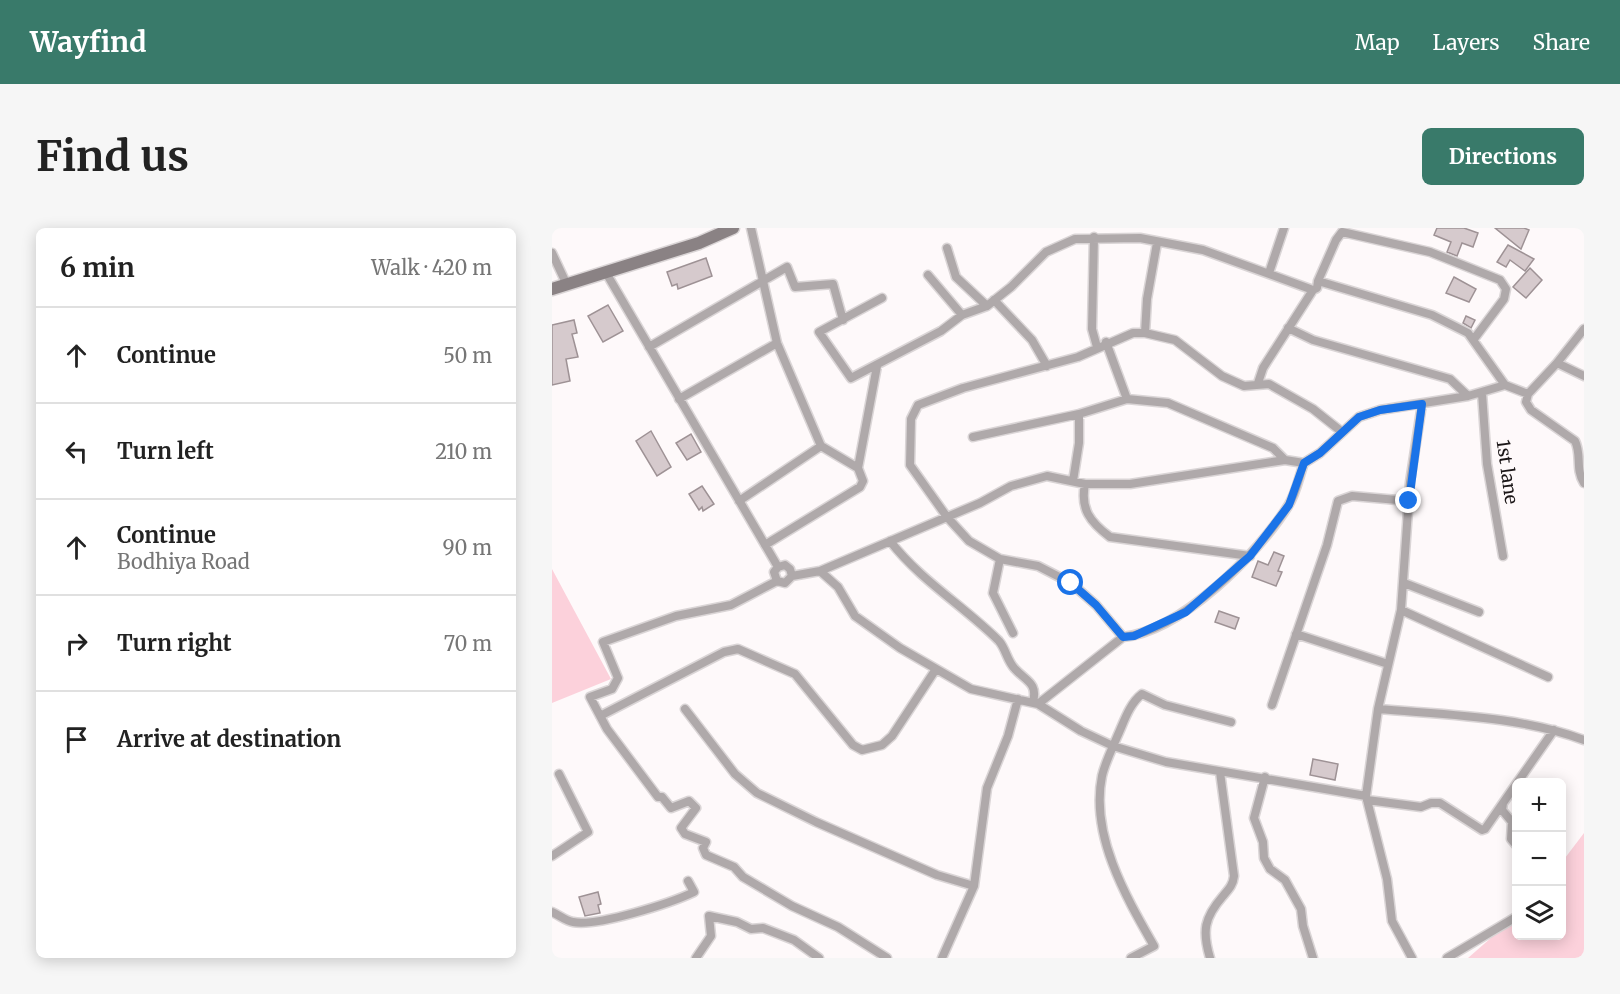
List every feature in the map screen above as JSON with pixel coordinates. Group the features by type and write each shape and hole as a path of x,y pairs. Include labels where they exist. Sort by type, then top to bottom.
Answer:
{"main road":[{"path":"552,289 699,243 733,228"}],"street":[{"path":"751,228 765,281 777,343 821,446 858,468"},
{"path":"1269,273 1284,228"},
{"path":"1258,383 1263,368 1313,290 1317,288 1336,240 1342,232 1431,252 1500,280 1506,289 1504,299 1474,339"},
{"path":"1094,237 1092,329 1102,344 1127,399"},
{"path":"882,298 819,332 851,378 941,331 962,315 990,303 1011,287 1046,252 1075,239 1140,238 1203,250 1313,290"},
{"path":"1145,333 1147,299 1157,243"},
{"path":"948,248 956,277 1032,340 1047,366"},
{"path":"552,253 567,285"},
{"path":"649,347 787,267 795,286 833,284 843,320"},
{"path":"605,271 778,567"},
{"path":"928,275 962,315"},
{"path":"1318,281 1432,315 1468,333 1505,385 1528,394"},
{"path":"1288,328 1313,340 1450,379 1468,396"},
{"path":"1584,329 1528,394 1526,402 1531,410 1575,441 1579,448 1578,474 1584,483"},
{"path":"1123,637 1096,605 1071,583 1038,566 1000,559 969,541 947,517 910,465 911,419 918,405 963,388 1078,357 1102,344 1133,333 1145,333 1175,340 1222,376 1244,386 1258,383 1269,384 1313,409 1342,432"},
{"path":"679,399 777,343"},
{"path":"1557,363 1584,376"},
{"path":"765,545 860,487 863,481 858,468 876,366"},
{"path":"1036,703 1123,637 1134,636 1186,612 1250,556 1289,505 1304,463 1320,453 1359,417 1370,413 1482,393 1505,385"},
{"name":"1st lane","path":"1482,393 1487,464 1503,556"},
{"path":"973,437 1079,414 1127,399 1168,403 1273,448 1285,460"},
{"path":"1412,958 1392,921 1387,879 1366,798 1378,708 1401,610 1409,501 1422,404"},
{"path":"1073,481 1079,443 1079,414"},
{"path":"739,501 821,446"},
{"path":"778,567 774,572 777,581 784,584 792,576 820,571 947,517 1011,486 1047,476 1085,484 1130,484 1285,460 1304,463"},
{"path":"1085,484 1082,497 1085,511 1093,525 1110,537 1250,556"},
{"path":"1272,705 1327,545 1338,501 1352,496 1409,501"},
{"path":"890,541 924,578 1001,643 1014,669 1032,684 1036,703"},
{"path":"1000,559 993,593 1013,633"},
{"path":"778,567 788,567 792,576"},
{"path":"820,571 838,587 855,616 900,648 936,669 971,688 1036,703 1081,731 1113,746 1167,762 1220,772 1265,777 1421,807 1431,803 1440,803 1482,830 1554,730"},
{"path":"777,581 731,605 676,616 603,642 618,678 612,689 590,697 600,717 658,797 662,797 671,808 689,801 694,804 696,808 692,816 681,828 685,834 706,842 703,848 706,855 734,867 743,877 792,906 838,927 887,958"},
{"path":"1404,583 1479,612"},
{"path":"1401,610 1548,677"},
{"path":"1296,634 1388,664"},
{"path":"600,717 724,652 738,649 795,674 853,745 862,750 882,745 892,736 936,669"},
{"path":"1131,958 1146,955 1154,946 1130,904 1112,861 1101,814 1102,776 1113,746 1134,700 1142,694 1165,705 1231,723"},
{"path":"942,958 974,886 987,788 1008,736 1018,699"},
{"path":"1378,708 1521,723 1554,730 1584,740"},
{"path":"685,709 735,774 757,793 816,822 926,870 974,886"},
{"path":"1210,958 1204,938 1204,926 1218,902 1233,884 1234,876 1220,772"},
{"path":"552,856 588,832 559,774"},
{"path":"1265,777 1254,818 1263,842 1264,858 1270,869 1285,880 1301,909 1303,927 1313,958"},
{"path":"1503,803 1502,810 1512,822 1512,840"},
{"path":"552,912 571,922 583,923 638,912 694,892 688,881"},
{"path":"696,958 711,936 709,916 737,922 751,929 763,928 794,940 819,958"},
{"path":"1448,958 1512,919"}],"shaded area":[{"path":"552,569 611,679 552,703"},
{"path":"1584,833 1584,958 1468,958 1512,920 1512,940 1566,940 1566,857"}],"building":[{"path":"1437,228 1464,228 1478,233 1473,247 1462,243 1457,256 1447,252 1451,242 1434,235"},
{"path":"1495,228 1524,228 1529,230 1521,249"},
{"path":"1508,245 1534,259 1525,271 1510,260 1506,267 1497,262"},
{"path":"706,258 712,276 678,289 677,284 672,286 667,272"},
{"path":"1530,268 1542,280 1526,298 1513,287"},
{"path":"1454,277 1476,289 1469,302 1446,293"},
{"path":"608,305 623,331 603,342 588,316"},
{"path":"1466,316 1475,320 1471,328 1463,323"},
{"path":"574,320 577,333 572,334 578,357 566,359 570,381 552,385 552,325"},
{"path":"651,431 671,467 657,476 636,441"},
{"path":"691,434 701,452 687,460 676,443"},
{"path":"702,486 714,504 703,511 702,507 699,510 689,494"},
{"path":"1274,552 1284,556 1278,571 1282,572 1276,586 1252,577 1258,561 1268,565"},
{"path":"1219,611 1239,618 1235,629 1215,622"},
{"path":"1313,759 1338,764 1335,780 1310,775"},
{"path":"598,892 601,904 598,905 600,913 585,916 579,897"}],"route":[{"path":"1071,583 1096,605 1123,637 1134,636 1186,612 1250,556 1289,505 1304,463 1332,443 1359,417 1380,410 1422,404 1409,501"}]}
